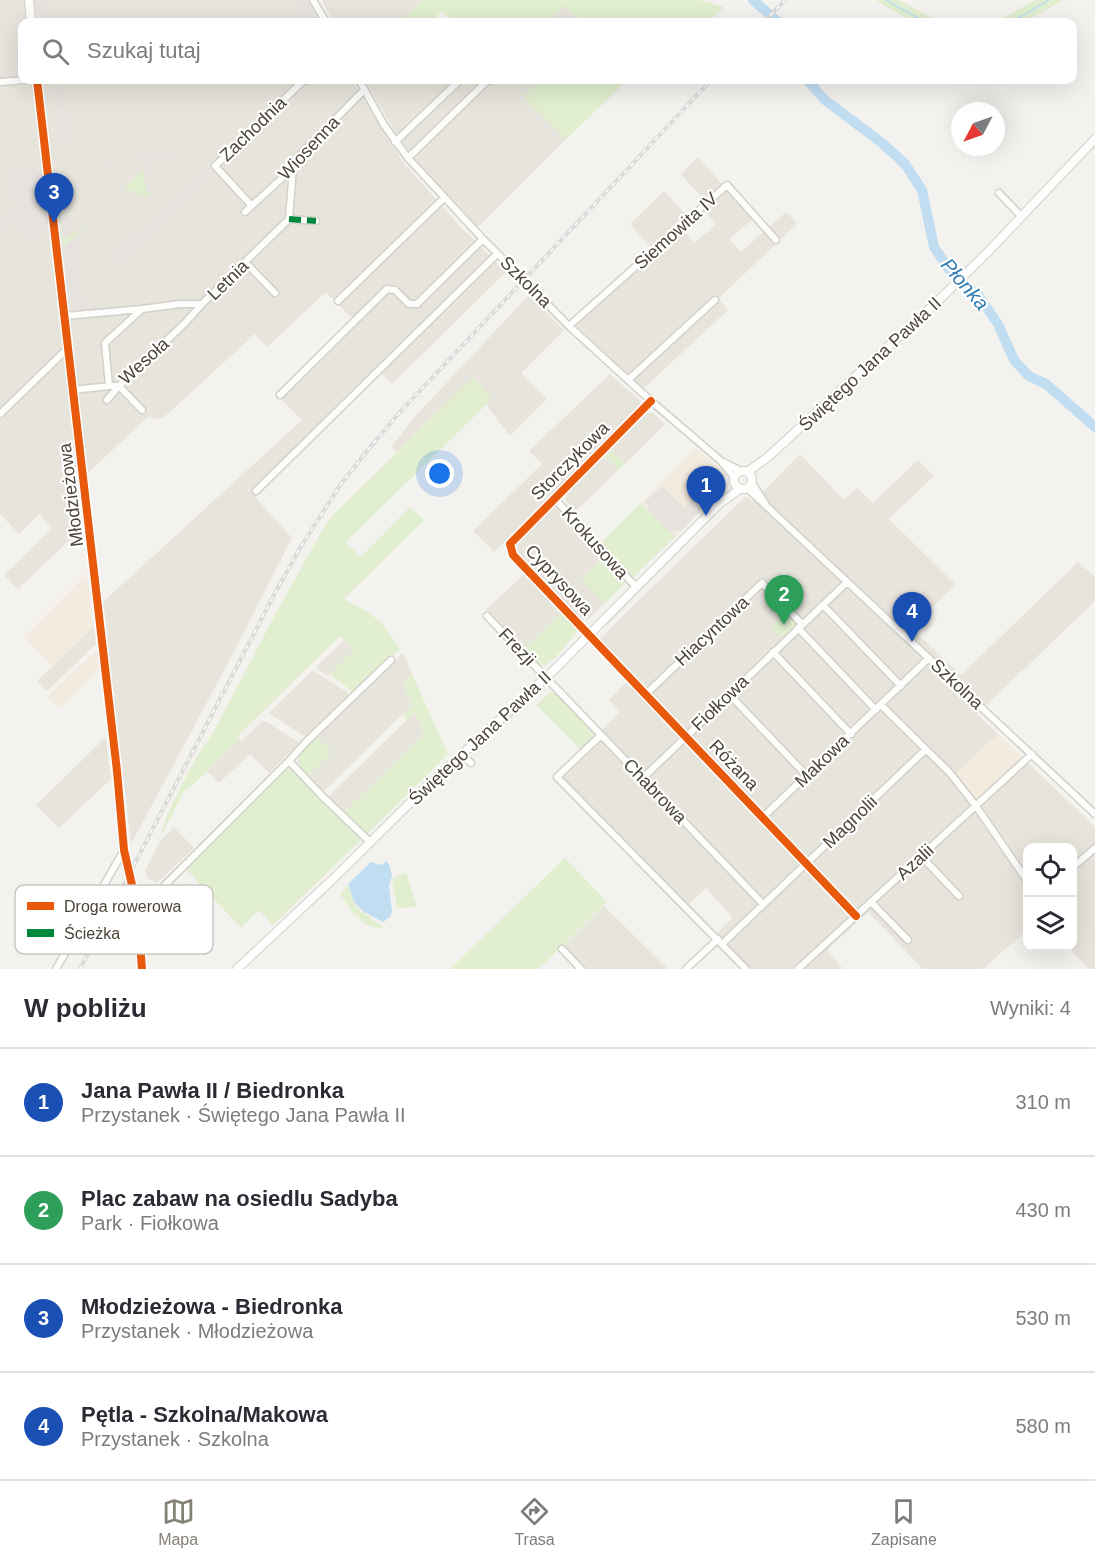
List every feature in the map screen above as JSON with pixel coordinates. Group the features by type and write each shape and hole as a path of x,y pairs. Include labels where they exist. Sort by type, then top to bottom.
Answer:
{"street":[{"path":"314,0 324,18"},
{"path":"28,3 30,18"},
{"path":"0,82 18,81"},
{"name":"Młodzieżowa","path":"38,84 117,771 124,850 132,885"},
{"name":"Zachodnia","path":"251,205 215,166 300,84"},
{"name":"Szkolna","path":"361,84 395,142 408,158 497,254 569,326 651,401 743,480 766,506 1095,814"},
{"path":"395,142 456,84"},
{"path":"408,158 484,84"},
{"name":"Wiosenna","path":"245,212 293,168 299,156 364,90"},
{"name":"Świętego Jana Pawła II","path":"237,969 423,790 546,678 743,480 966,274 1095,139"},
{"path":"293,168 289,219 316,221"},
{"name":"Siemowita IV","path":"569,326 727,185 776,240"},
{"path":"999,193 1021,216"},
{"path":"338,301 444,198"},
{"name":"Letnia","path":"65,316 180,304 202,304 289,219"},
{"path":"280,395 387,289 395,290 409,304 417,304 483,239"},
{"path":"256,491 497,254"},
{"path":"246,262 275,293"},
{"path":"628,380 715,300"},
{"name":"Wesoła","path":"74,390 119,386 202,304"},
{"path":"109,386 105,343 142,309"},
{"path":"0,414 68,348"},
{"path":"107,400 119,386 142,410"},
{"name":"Storczykowa","path":"510,544 651,401"},
{"name":"Krokusowa","path":"554,498 636,587"},
{"name":"Cyprysowa","path":"510,544 513,555 589,635"},
{"name":"Fiołkowa","path":"643,778 847,582"},
{"name":"Hiacyntowa","path":"646,694 762,583 800,626"},
{"path":"824,605 901,686"},
{"name":"Frezji","path":"487,616 546,678"},
{"path":"800,626 878,707 950,773 976,806 1023,875"},
{"name":"Różana","path":"589,635 856,915"},
{"path":"773,652 851,734"},
{"name":"Makowa","path":"763,818 929,658"},
{"path":"165,885 306,742 391,660"},
{"name":"Chabrowa","path":"546,678 763,904"},
{"path":"729,694 807,776"},
{"path":"601,735 558,777 746,969"},
{"name":"Magnolii","path":"687,969 763,904 925,750"},
{"path":"462,754 471,764"},
{"name":"Azalii","path":"798,969 1032,754"},
{"path":"289,761 370,842"},
{"path":"1077,864 1095,848"},
{"path":"104,885 124,850"},
{"path":"921,856 959,896"},
{"path":"872,902 908,940"},
{"path":"562,949 581,969"},
{"path":"56,969 65,954"},
{"name":"Młodzieżowa","path":"141,954 142,969"}],"shaded area":[{"path":"0,0 308,0 318,18 18,18 18,84 354,84 403,162 458,224 506,272 392,384 381,373 255,497 292,538 131,844 103,602 302,420 275,393 352,318 326,292 267,347 255,334 162,419 148,417 78,482 82,528 18,589 4,575 52,528 39,514 19,534 0,514"},
{"path":"35,0 44,0 46,18 37,18"},
{"path":"291,0 305,0 315,18 300,18"},
{"path":"322,0 423,0 404,18 331,18"},
{"path":"565,5 577,18 551,18"},
{"path":"21,12 22,18 18,18 18,38 15,13"},
{"path":"41,84 44,84 52,149 49,150"},
{"path":"52,84 64,84 67,108 55,110"},
{"path":"368,84 536,84 524,96 566,139 478,227 410,154"},
{"path":"68,110 72,146 59,147 55,111"},
{"path":"198,149 198,154 153,159 154,168 149,171 150,189 148,189 145,167 152,160 100,165 99,160"},
{"path":"698,157 753,219 729,239 741,252 786,212 797,224 718,299 728,310 643,389 570,320 651,248 630,224 664,191 692,221 682,229 695,243 716,224 699,205 704,200 681,174"},
{"path":"207,164 215,174 120,266 110,258 137,231 141,234 171,204 169,201"},
{"path":"36,166 37,170 41,170 42,181 25,199 43,220 46,228 44,237 35,245 13,221 0,233 0,223 14,210 7,169"},
{"path":"64,171 66,185 57,187 55,172"},
{"path":"68,200 71,234 63,238 58,201"},
{"path":"77,237 86,308 77,311 75,299 68,300 63,247"},
{"path":"529,295 564,330 521,373 547,399 510,436 486,405 492,399 473,378 397,452 391,447 419,412"},
{"path":"610,374 640,401 641,407 494,552 473,531 542,464 529,451"},
{"path":"647,413 653,413 665,424 625,464 613,453 614,446"},
{"path":"696,448 726,476 725,485 675,537 641,503"},
{"path":"800,454 844,500 857,488 873,503 918,460 934,476 889,519 955,584 912,629 961,675 1078,562 1095,577 1095,601 977,714 1095,827 1095,969 1089,969 1072,951 1077,951 1077,843 1023,843 1023,934 983,969 923,969 868,912 827,950 843,969 741,969 712,938 733,918 706,888 687,906 564,778 607,736 602,729 620,712 609,700 627,682 593,646 746,496 753,502"},
{"path":"601,458 608,459 618,470 575,512 565,500 566,494"},
{"path":"709,483 720,490 680,532 676,529 671,533 647,509 650,507 645,502 663,487 684,508"},
{"path":"553,506 559,506 604,557 582,579 605,604 587,620 579,619 514,551 514,545"},
{"path":"719,508 719,511 607,625 604,625"},
{"path":"87,573 94,626 52,666 24,637"},
{"path":"524,574 561,613 524,649 486,610"},
{"path":"94,626 96,644 47,691 37,681"},
{"path":"344,640 354,650 328,676 317,669 317,666"},
{"path":"97,650 99,669 59,709 47,697"},
{"path":"403,653 412,674 403,684 412,705 322,791 308,776 332,752 317,737"},
{"path":"312,671 348,695 308,735 304,736 269,713"},
{"path":"537,691 536,695 480,746 476,746"},
{"path":"415,712 424,734 344,812 329,796"},
{"path":"262,721 298,742 298,745 269,773 250,754 219,783 207,771 239,739 242,741"},
{"path":"998,734 1021,756 1021,759 979,798 975,797 956,773"},
{"path":"106,737 111,779 59,828 36,805"},
{"path":"174,827 194,848 157,883 148,878 145,871 160,841"},
{"path":"604,906 668,969 575,969 558,951"}],"green space":[{"path":"423,0 699,0 724,7 712,18 577,18 565,6 552,18 448,18 442,11 434,18 404,18"},
{"path":"875,0 899,0 932,18 907,18"},
{"path":"1035,0 1063,0 1032,18 1004,18"},
{"path":"536,84 624,84 566,139 523,96"},
{"path":"143,170 146,191 150,194 146,196 124,188"},
{"path":"57,198 62,200 58,201 71,234 72,230 75,234 88,223 63,247"},
{"path":"473,378 492,399 346,542 361,557 410,507 424,520 344,599 382,623 400,649 354,693 330,674 354,650 340,636 237,737 239,739 196,782 184,791 161,837 165,820 182,784 214,731 326,524"},
{"path":"614,446 613,453 625,464 618,470 608,459 601,458"},
{"path":"641,503 675,537 633,577 600,544"},
{"path":"604,557 626,582 605,604 581,579"},
{"path":"785,612 797,624 781,638 771,626"},
{"path":"561,613 578,630 551,662 540,666 524,649"},
{"path":"412,674 448,754 367,834 344,812 424,734 415,712 406,721 403,714 412,705 403,684"},
{"path":"549,693 555,693 594,734 580,749 536,705"},
{"path":"317,737 332,752 308,776 302,770 299,759 303,751"},
{"path":"291,769 361,840 273,925 259,910 241,928 213,898 213,885 201,885 186,869 286,770"},
{"path":"565,858 607,902 539,969 450,969"},
{"path":"406,872 417,907 397,908 392,879"},
{"path":"348,886 355,906 384,928 367,925 356,911 358,920 340,894"}],"water":[{"path":"386,861 392,875 389,886 392,912 390,917 383,922 364,912 354,902 348,884 371,862 382,865"}],"waterway":[{"name":"Płonka","path":"753,0 773,18"},
{"path":"886,0 918,18"},
{"path":"1019,18 1049,0"},
{"name":"Płonka","path":"811,84 825,100 882,143 905,164 922,190 934,247 955,278 978,295 998,324 1014,360 1029,376 1046,384 1095,427"}],"railway":[{"path":"768,18 785,0"},
{"path":"124,885 275,593 300,548 341,484 401,411 707,84"},
{"path":"80,969 88,954"}],"marked path":[{"path":"289,219 316,221"}],"cycle path":[{"path":"37,84 117,771 124,850 132,885"},
{"path":"651,401 510,544 513,555 856,916"},
{"path":"141,954 142,969"}],"place":[{"name":"Młodzieżowa - Biedronka","path":"54,223"},
{"name":"Jana Pawła II / Biedronka","path":"706,516"},
{"name":"Plac zabaw na osiedlu Sadyba","path":"784,625"},
{"name":"Pętla - Szkolna/Makowa","path":"912,642"}]}
